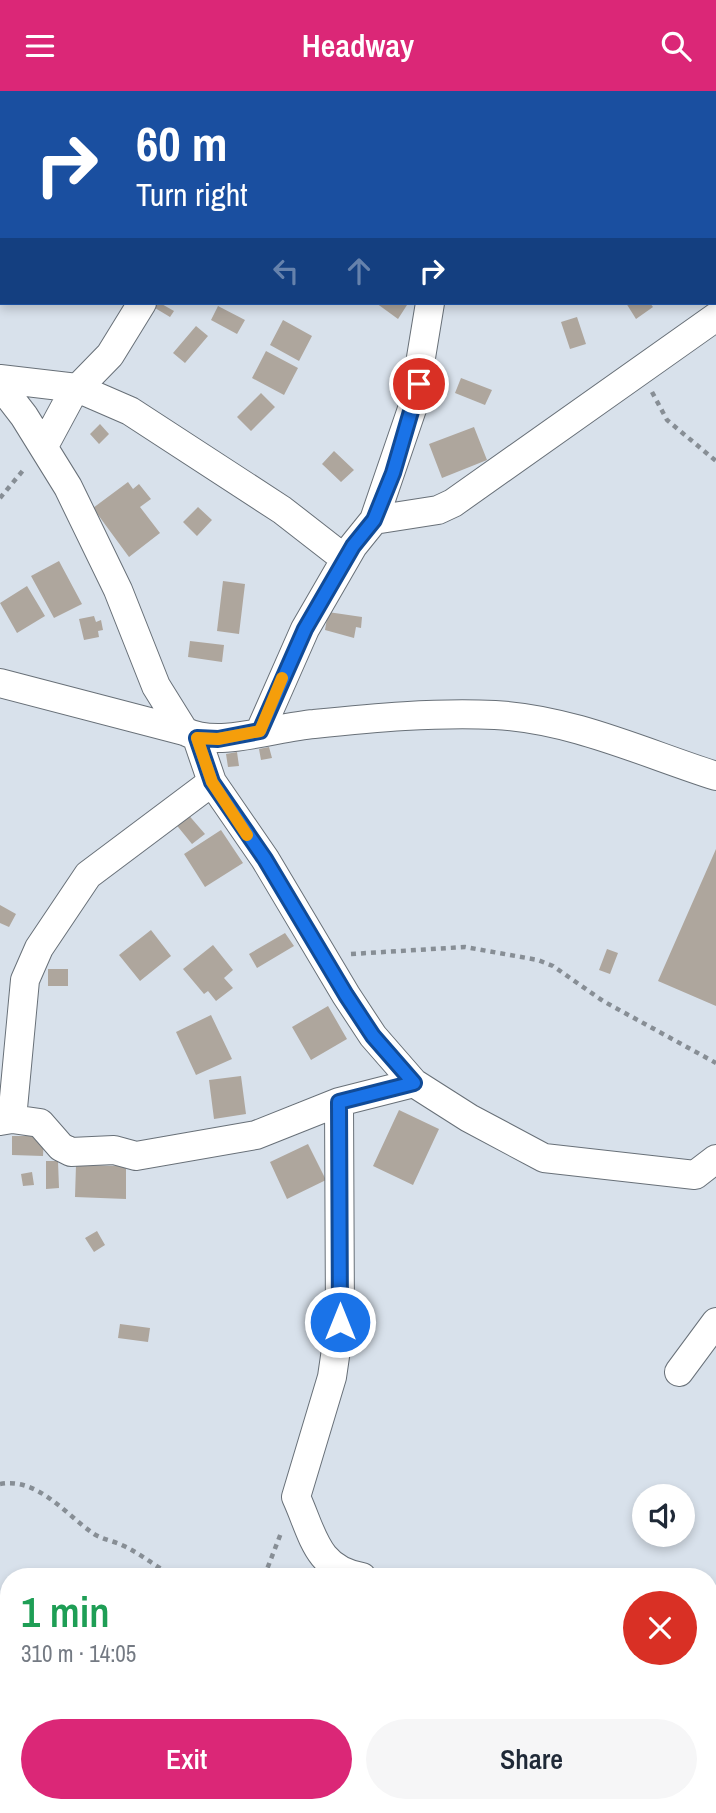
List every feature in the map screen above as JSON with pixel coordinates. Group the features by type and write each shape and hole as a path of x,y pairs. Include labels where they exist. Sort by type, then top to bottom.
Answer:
{"street":[{"path":"44,446 77,388 110,355 141,305"},
{"path":"260,731 305,629 345,559 374,520 413,406 430,305"},
{"path":"374,520 438,510 453,503 716,317"},
{"path":"0,379 77,388 130,411 282,510 345,559"},
{"path":"0,385 44,446 68,487 118,590 156,686 191,735 212,782 265,859 373,1036 414,1083 469,1118 544,1157 709,1175"},
{"path":"0,683 191,735 218,739 260,731 363,719 496,715 613,739 716,776"},
{"path":"212,782 88,875 39,948 25,980 6,1120 40,1123 61,1147 71,1151 114,1150 136,1156 256,1135 339,1102 414,1083"},
{"path":"336,1568 325,1561 296,1497 331,1377 340,1322 339,1102"},
{"path":"679,1372 716,1322"}],"path":[{"path":"639,370 667,419 716,461"},
{"path":"0,498 44,446"},
{"path":"323,956 465,947 538,960 553,966 603,1001 716,1063"},
{"path":"0,1484 32,1489 51,1498 92,1532 121,1544 156,1568"},
{"path":"268,1568 296,1497"}],"building":[{"path":"150,305 164,305 174,311 170,317"},
{"path":"379,305 407,305 398,319"},
{"path":"627,305 652,305 653,307 636,319"},
{"path":"218,306 245,320 237,334 211,320"},
{"path":"577,317 586,344 570,349 561,322"},
{"path":"283,320 312,336 299,361 270,345"},
{"path":"196,326 208,336 185,363 173,353"},
{"path":"266,351 298,368 284,395 252,378"},
{"path":"461,378 492,390 485,405 455,393"},
{"path":"261,393 275,407 251,431 237,417"},
{"path":"100,424 109,434 99,444 90,434"},
{"path":"474,427 487,460 442,478 429,444"},
{"path":"334,451 354,470 341,482 322,464"},
{"path":"128,482 133,489 139,484 151,499 140,507 160,533 129,557 93,508"},
{"path":"198,507 212,520 197,536 183,522"},
{"path":"59,561 82,604 54,618 31,576"},
{"path":"223,581 245,584 239,634 217,631"},
{"path":"27,586 45,616 17,633 0,603"},
{"path":"328,612 362,617 361,628 356,627 354,638 325,630"},
{"path":"94,616 96,622 101,620 103,630 98,631 99,637 84,640 79,619"},
{"path":"190,641 224,645 222,662 188,657"},
{"path":"269,747 272,758 261,760 259,749"},
{"path":"237,752 239,766 228,767 226,754"},
{"path":"186,812 205,834 192,844 174,822"},
{"path":"221,830 243,863 205,887 184,854"},
{"path":"716,849 716,1006 658,981"},
{"path":"0,905 16,914 9,927 0,923"},
{"path":"151,930 171,956 140,981 119,955"},
{"path":"285,933 294,946 257,968 249,954"},
{"path":"213,945 233,970 224,978 233,988 216,1001 208,991 204,994 183,969"},
{"path":"607,949 618,953 610,974 599,970"},
{"path":"48,969 68,969 68,986 48,986"},
{"path":"328,1006 347,1039 311,1060 292,1027"},
{"path":"211,1015 232,1059 196,1075 176,1032"},
{"path":"241,1076 246,1114 214,1119 209,1080"},
{"path":"399,1110 439,1129 413,1185 373,1166"},
{"path":"12,1136 44,1136 43,1156 12,1155"},
{"path":"308,1144 326,1180 287,1199 270,1162"},
{"path":"46,1161 58,1161 59,1188 46,1189"},
{"path":"76,1165 126,1166 126,1199 75,1197"},
{"path":"32,1172 34,1185 23,1186 21,1174"},
{"path":"97,1231 105,1245 94,1252 85,1238"},
{"path":"120,1324 150,1328 148,1342 118,1338"}],"slow traffic":[{"path":"247,835 212,782 197,738 218,739 260,731 282,678"}],"route":[{"path":"340,1322 339,1102 414,1083 373,1036 265,859 250,841 212,782 197,738 218,739 260,731 305,629 353,546 374,520 393,473 419,384"}]}
